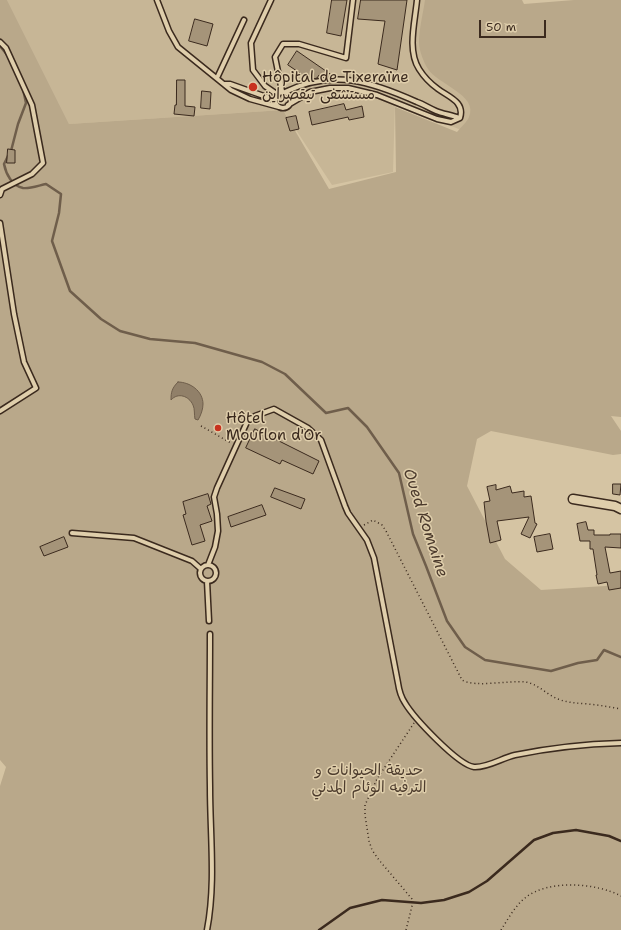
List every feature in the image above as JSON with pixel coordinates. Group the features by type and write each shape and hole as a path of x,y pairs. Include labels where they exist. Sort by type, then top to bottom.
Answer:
{"street":[{"path":"573,499 615,506 621,509"}],"lane":[{"path":"157,0 169,31 178,47 231,90 250,99 284,107 310,92 330,88 348,88 377,95 437,119 451,122 460,118 462,112 460,105 428,81 419,69 413,57 412,47 417,0"},
{"path":"271,0 251,43 253,70 265,86 278,95"},
{"path":"288,105 290,103 290,96 284,91 275,57 283,44 299,44 346,58 353,0"},
{"path":"217,78 244,20"},
{"path":"0,42 6,48 32,105 43,163 32,174 2,190 0,195"},
{"path":"275,100 280,92 301,84 342,79 378,86 436,111 460,118"},
{"path":"224,84 230,84 275,100 279,107"},
{"path":"0,223 14,314 24,362 36,388 0,412"},
{"path":"201,569 208,565 215,547 218,531 214,497 236,446 247,422 255,416 274,408 308,428 321,440 345,506 351,518 360,528 367,540 376,568 400,691 404,702 430,733 466,764 473,767 488,765 506,757 544,750 621,743"},
{"path":"72,533 134,538 192,561 201,569"},
{"path":"207,581 214,578 216,573 213,567 208,565"},
{"path":"201,569 200,576 207,581"},
{"path":"207,581 209,621"},
{"path":"207,930 211,893 212,863 210,787 210,634"}],"path":[{"path":"201,426 236,446"},
{"path":"360,528 373,520 382,525 386,530 458,675 462,680 466,682 527,682 556,698 573,704 585,704 621,709"},
{"path":"406,930 413,902 375,856 372,850 366,825 365,805 377,779 417,718"},
{"path":"500,930 525,898 540,890 568,885 584,885 609,890 621,896"}],"shaded area":[{"name":"Hôpital de Tixeraïne مستشفى تيقصراين","path":"7,0 425,0 473,98 468,133 395,102 393,172 332,185 283,110 69,124"},
{"path":"178,382 183,382 195,388 201,395 203,406 198,420 195,419 194,407 189,399 183,396 177,396 171,400 172,390"}],"green space":[{"name":"حديقة الحيوانات و الترفيه الوئام المدني","path":"0,0 7,0 69,124 283,110 329,189 396,172 395,107 457,132 468,119 470,109 468,102 456,90 440,80 428,69 422,56 419,46 419,38 425,0 522,0 524,4 574,0 621,0 621,417 611,416 621,431 621,454 613,455 491,431 477,439 467,486 505,559 541,590 621,585 621,930 0,930 0,786 6,767 0,760"}],"building":[{"path":"332,0 347,0 341,36 327,33"},
{"path":"361,0 407,0 397,70 378,64 385,21 358,19"},
{"path":"195,19 213,24 207,46 189,41"},
{"path":"297,51 333,76 322,77 319,75 317,78 310,80 288,65"},
{"path":"177,80 185,80 185,106 195,107 194,116 174,114 176,105"},
{"path":"202,91 211,92 210,109 201,108"},
{"path":"344,104 346,110 362,106 364,117 349,120 348,117 312,125 309,112"},
{"path":"296,116 299,129 290,131 286,118"},
{"path":"8,149 15,150 15,163 7,163"},
{"path":"255,429 319,461 313,474 282,460 280,464 246,448"},
{"path":"613,484 621,484 620,495 613,494"},
{"path":"496,485 496,490 510,486 512,493 524,491 524,497 531,496 535,523 537,524 530,538 521,534 529,517 497,521 501,540 490,543 484,502 490,501 487,487"},
{"path":"275,488 305,499 301,509 271,497"},
{"path":"208,494 211,504 207,506 212,521 200,525 205,541 192,545 183,515 186,514 183,502"},
{"path":"262,505 266,515 231,527 228,517"},
{"path":"586,522 588,530 594,530 594,535 621,534 621,548 605,547 610,573 621,571 621,588 609,590 607,582 598,584 593,549 590,549 590,541 580,541 577,524"},
{"path":"550,534 553,549 537,552 534,537"},
{"path":"64,537 68,547 44,556 40,547"}],"waterway":[{"name":"Oued Romaine","path":"0,46 8,56"},
{"name":"Oued Romaine","path":"11,151 18,124 26,103 23,89"},
{"name":"Oued Romaine","path":"8,156 4,164 5,168 10,179 16,185 26,188 46,184 61,194 59,213 52,241 70,291 101,319 120,331 150,339 195,343 262,362 285,374 326,413 348,408 367,427 399,473 413,534 447,621 465,647 485,660 551,671 578,663 597,660 604,650 621,657"}],"railway":[{"path":"319,930 350,908 382,900 421,903 444,900 469,892 487,881 534,840 553,833 576,830 609,836 621,841"}],"place":[{"name":"Hôpital de Tixeraïne مستشفى تيقصراين","path":"253,87"},
{"name":"Hôtel Mouflon d'Or","path":"218,428"}]}
